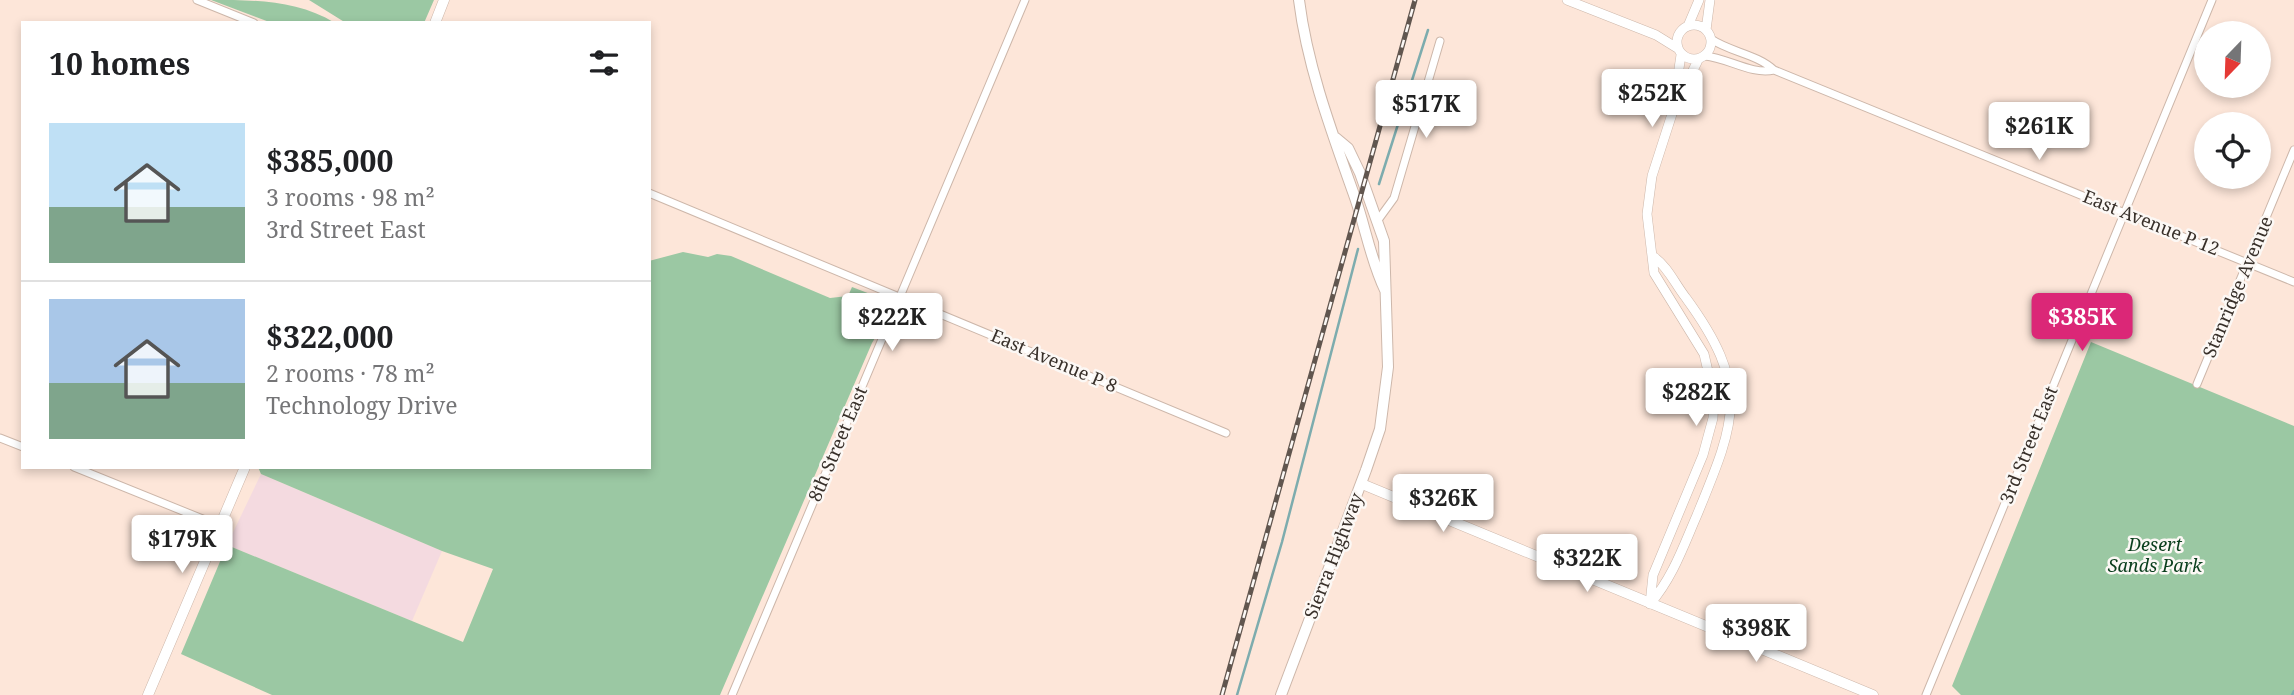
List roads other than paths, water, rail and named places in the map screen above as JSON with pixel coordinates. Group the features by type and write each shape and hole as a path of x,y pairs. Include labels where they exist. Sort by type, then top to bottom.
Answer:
{"main road":[{"path":"436,21 444,0"},
{"name":"Sierra Highway","path":"1299,0 1304,38 1336,138 1341,163 1385,290"},
{"name":"Sierra Highway","path":"1281,695 1362,484 1380,429 1384,401 1389,335 1385,290 1387,270 1378,220 1348,148 1336,138"},
{"path":"148,695 244,469"},
{"path":"1362,484 1873,695"}],"street":[{"path":"197,0 249,21"},
{"name":"8th Street East","path":"732,695 1025,0"},
{"path":"1567,0 1656,35 1679,51 1702,58"},
{"path":"1650,604 1653,575 1710,436 1714,397 1704,354 1654,273 1648,197 1672,114 1679,51 1677,37 1688,26 1699,0"},
{"path":"1672,114 1710,48 1710,0"},
{"name":"3rd Street East","path":"1926,695 2212,0"},
{"path":"1688,26 1698,25 1709,34"},
{"name":"East Avenue P 12","path":"1709,34 1727,48 1767,63 1774,70 2294,282"},
{"path":"1378,220 1394,198 1440,41"},
{"name":"East Avenue P 12","path":"1702,58 1723,58 1762,72 1774,70"},
{"name":"Stanridge Avenue","path":"2197,384 2294,150"},
{"name":"East Avenue P 8","path":"651,194 1226,433"},
{"path":"1650,604 1668,583 1723,452 1731,413 1729,381 1712,333 1665,265 1654,257"},
{"path":"0,438 21,446"},
{"path":"79,469 220,526"}],"waterway":[{"path":"1379,184 1428,30"},
{"path":"1237,695 1282,542 1358,249"},
{"path":"2292,695 2294,691"}],"railway":[{"path":"1222,695 1415,0"}],"park label":[{"name":"Desert Sands Park","path":"2155,555"}]}
